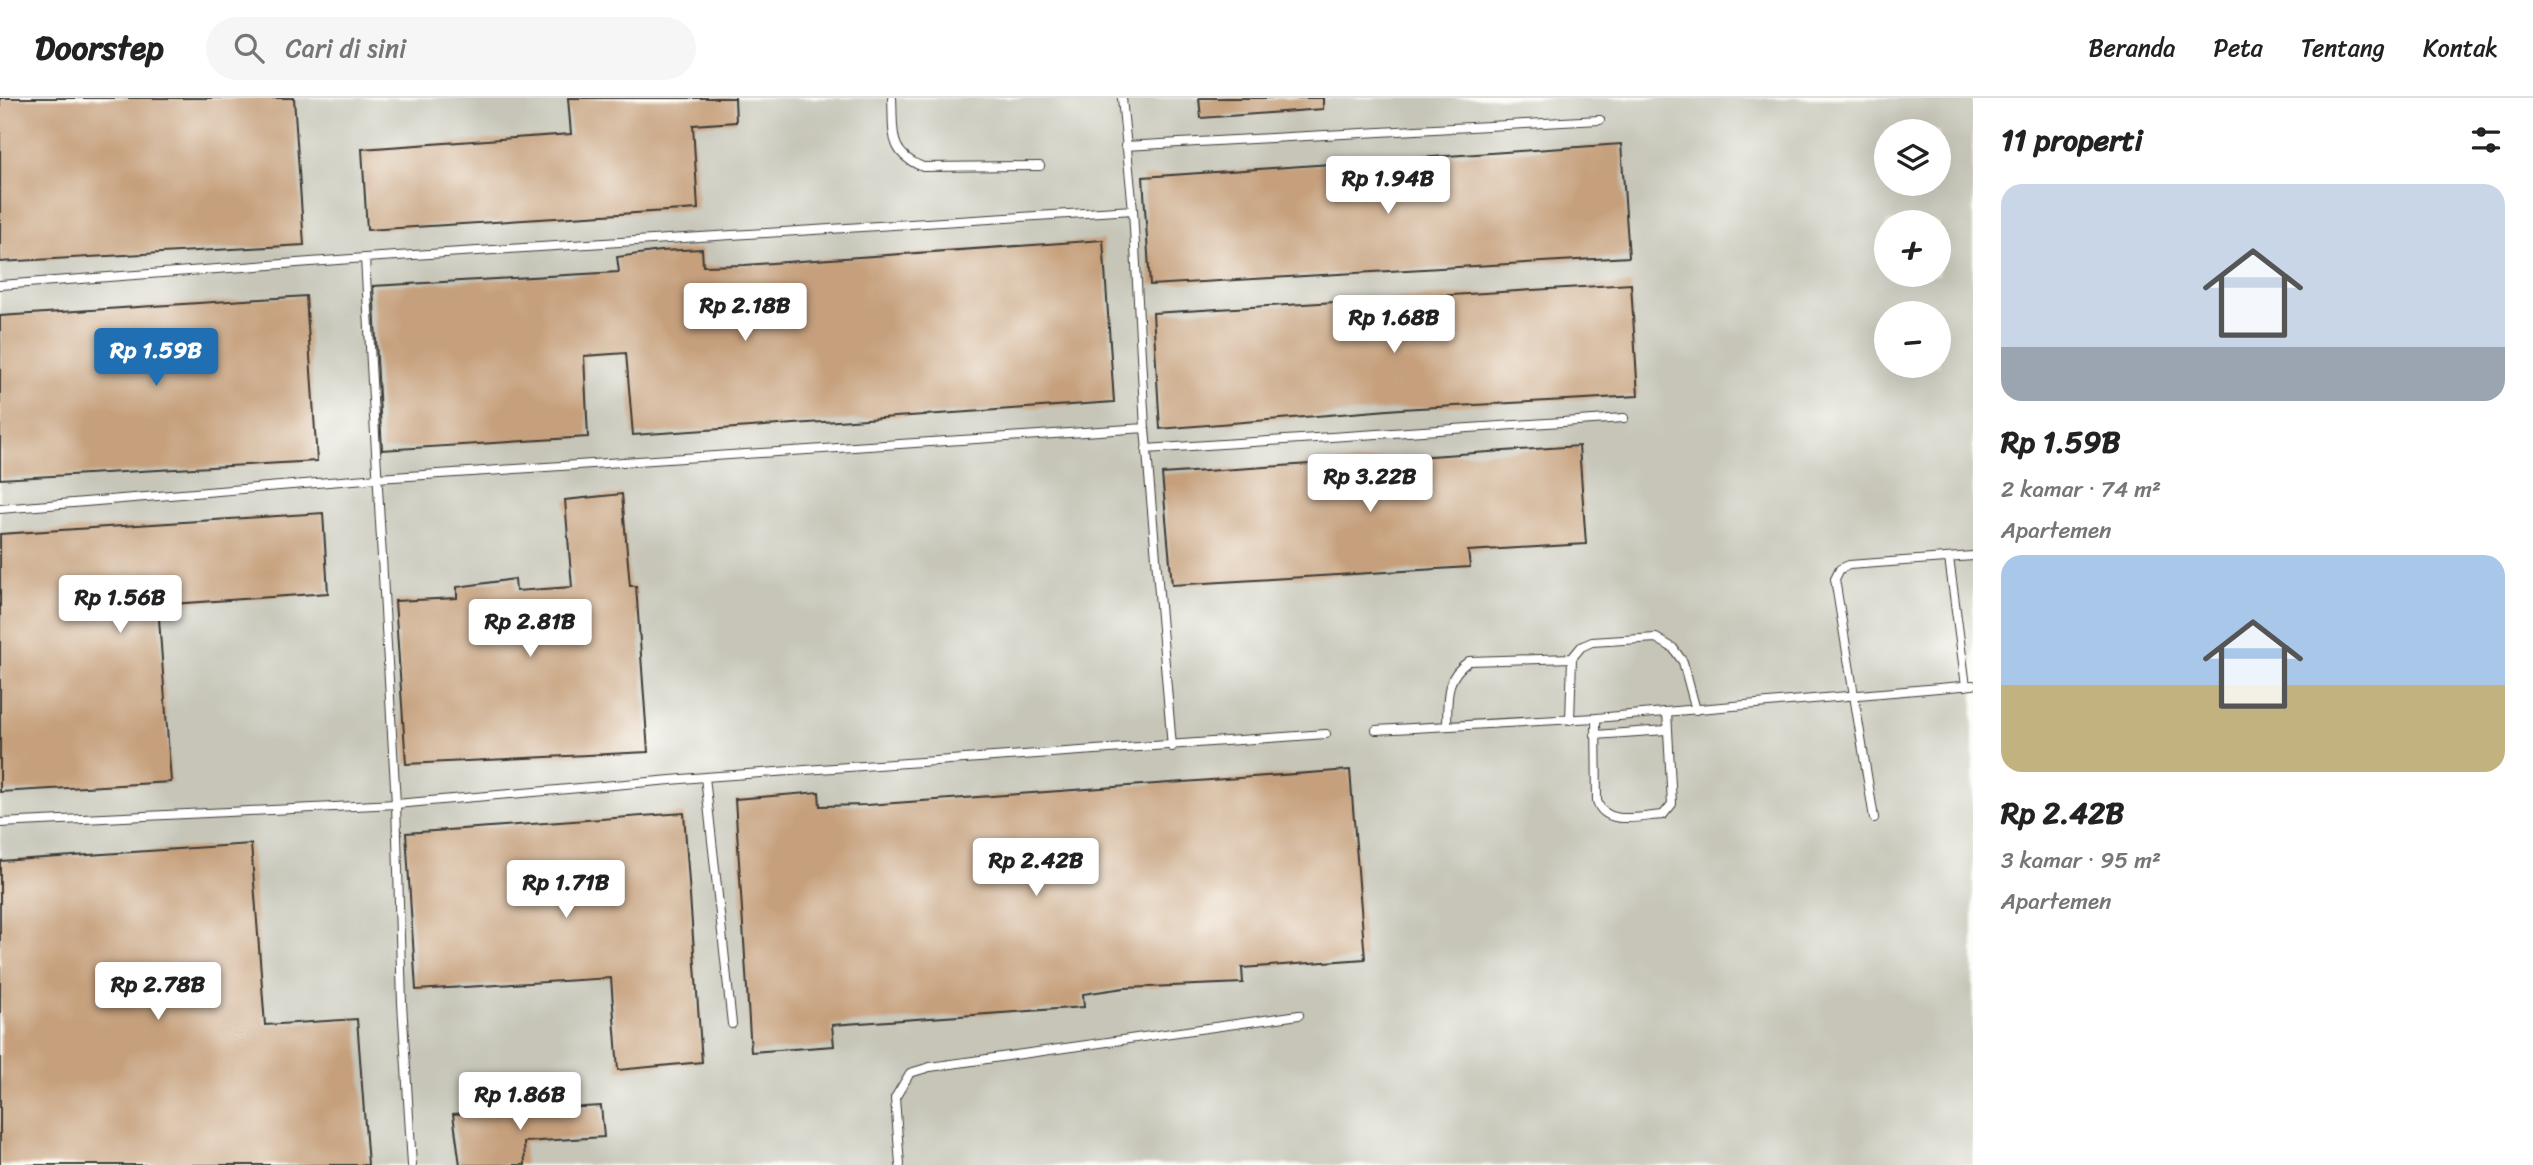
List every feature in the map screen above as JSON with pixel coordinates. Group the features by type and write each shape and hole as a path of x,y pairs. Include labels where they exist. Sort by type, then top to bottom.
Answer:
{"lane":[{"path":"892,98 894,138 898,151 907,161 923,167 1040,166"},
{"path":"1122,98 1133,210 1144,428 1172,747"},
{"path":"1125,146 1600,120"},
{"path":"0,285 365,258 1133,210"},
{"path":"365,258 396,804 402,1003 412,1165"},
{"path":"1146,449 1624,418"},
{"path":"0,509 378,478 1144,428"},
{"path":"1874,818 1836,579 1840,569 1849,565 1973,556"},
{"path":"1376,730 1570,720 1969,685 1949,558"},
{"path":"1570,720 1572,658 1581,647 1592,642 1656,638 1673,648 1683,662 1696,710"},
{"path":"1447,726 1448,684 1457,670 1469,661 1572,658"},
{"path":"1596,718 1597,802 1602,813 1610,818 1650,816 1667,813 1672,804 1667,712"},
{"path":"1595,735 1666,730"},
{"path":"0,823 396,804 705,777 1172,747 1326,734"},
{"path":"705,777 732,1024"},
{"path":"900,1165 895,1098 910,1073 930,1067 1299,1015"}],"shaded area":[{"path":"0,98 1973,98 1973,1165 0,1165"}],"building":[{"path":"0,98 294,98 304,245 0,262"},
{"path":"568,98 735,98 736,122 693,125 698,209 367,230 362,149 571,134"},
{"path":"1199,98 1323,98 1323,109 1201,118"},
{"path":"1621,144 1629,257 1150,285 1143,177"},
{"path":"1103,240 1114,402 633,435 626,353 584,356 588,437 382,450 373,286 619,272 617,257 660,251 702,249 703,266 745,265"},
{"path":"1631,284 1638,396 1400,409 1160,429 1153,313"},
{"path":"306,296 317,461 0,479 0,316"},
{"path":"1579,446 1586,544 1468,551 1470,567 1172,585 1162,474"},
{"path":"622,494 630,586 636,586 648,752 406,764 395,601 457,598 457,587 515,579 516,591 572,587 565,500"},
{"path":"323,513 328,593 158,605 171,782 0,792 0,534"},
{"path":"1350,770 1365,959 1242,968 1243,983 1124,988 1083,994 1084,1007 832,1025 834,1046 751,1052 735,799 819,792 820,806 867,805"},
{"path":"684,813 702,1062 618,1070 611,978 416,990 406,833"},
{"path":"251,844 265,1025 357,1019 368,1165 0,1165 0,861"},
{"path":"601,1106 604,1137 524,1142 525,1165 460,1165 453,1114"}]}
